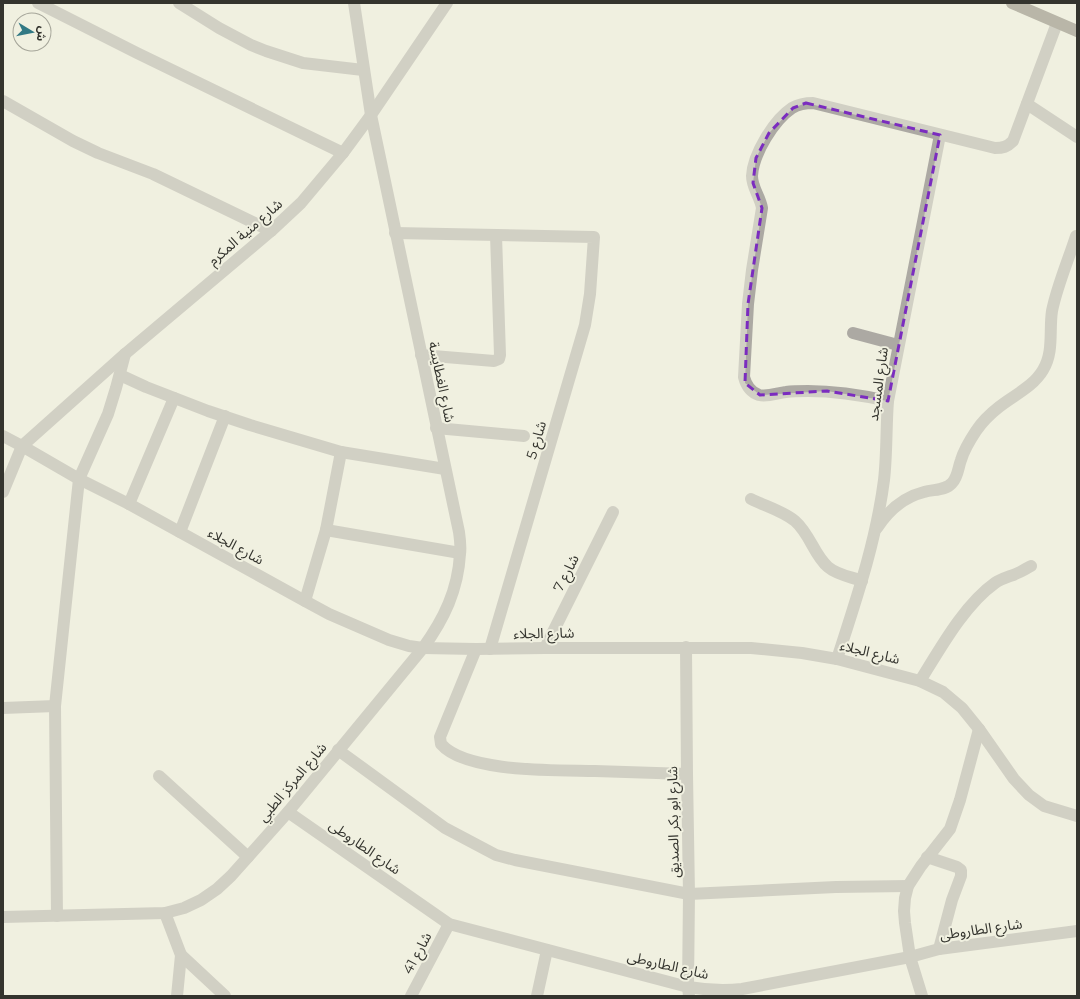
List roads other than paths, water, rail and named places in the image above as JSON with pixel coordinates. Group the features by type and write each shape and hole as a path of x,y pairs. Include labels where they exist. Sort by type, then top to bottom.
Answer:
{"main road":[{"path":"1012,3 1077,31"}],"street":[{"path":"38,3 342,154"},
{"path":"179,3 219,28 251,45 266,51 303,63 363,70"},
{"name":"شارع الغطايسة","path":"354,3 371,115 459,532 460,553 458,574 450,600 435,631 423,648"},
{"name":"شارع منية المكرم","path":"22,446 125,354 271,231 301,203 342,154 371,115 447,3"},
{"path":"888,401 847,393 827,391 786,392 766,396 754,393 749,389 744,377 748,304 762,208 753,183 753,170 756,158 762,145 777,122 793,108 806,103 996,148 1008,146 1012,141 1028,104 1057,23"},
{"path":"3,101 73,141 98,153 153,174 271,231"},
{"path":"1028,104 1077,137"},
{"name":"شارع المسجد","path":"837,659 862,581 876,528 887,458 886,432 888,401 940,135"},
{"path":"395,233 496,235 499,359 494,361 421,355"},
{"name":"شارع 5","path":"490,649 585,324 590,294 594,236 496,235"},
{"path":"876,528 883,518 902,502 924,492 943,489 954,482 967,444 976,430 999,407 1036,380 1043,370 1051,345 1051,323 1054,302 1076,236"},
{"path":"853,333 898,346"},
{"path":"57,916 55,706 79,479 108,414 125,354"},
{"path":"120,375 174,398 250,426 341,452 445,469"},
{"path":"129,504 174,398"},
{"path":"180,532 225,416"},
{"path":"436,428 524,436"},
{"name":"شارع الجلاء","path":"3,436 79,479 129,504 329,614 389,640 408,646 423,648 476,649 686,647 751,648 802,653 837,659 920,680 942,692 962,708 979,729 1014,779 1029,795 1044,806 1077,816"},
{"path":"3,492 22,446"},
{"path":"305,601 326,530 341,452"},
{"path":"751,499 780,512 796,522 808,536 822,561 829,568 862,581"},
{"name":"شارع 7","path":"545,648 613,512"},
{"path":"326,530 460,553"},
{"path":"920,680 952,631 967,611 986,590 997,582 1031,566"},
{"name":"شارع ابو بكر الصديق","path":"686,647 689,894 688,991"},
{"name":"شارع المركز الطبي","path":"3,917 165,913 184,908 217,890 288,812 423,648"},
{"path":"476,649 440,737 441,744 450,752 476,762 523,770 687,774"},
{"path":"3,708 55,706"},
{"path":"922,996 910,957 904,911 905,898 908,886 927,857 950,828 960,800 979,729"},
{"path":"338,750 445,828 496,855 515,860 689,894 836,887 908,886"},
{"path":"159,776 248,857"},
{"name":"شارع الطاروطى","path":"288,812 449,924 547,950 688,991 742,990 910,957 939,949 1077,931"},
{"path":"927,857 961,870 961,876 952,900 939,949"},
{"path":"165,913 181,955 225,996"},
{"name":"شارع 41","path":"411,996 449,924"},
{"path":"537,996 547,950"},
{"path":"177,996 181,955"}]}
